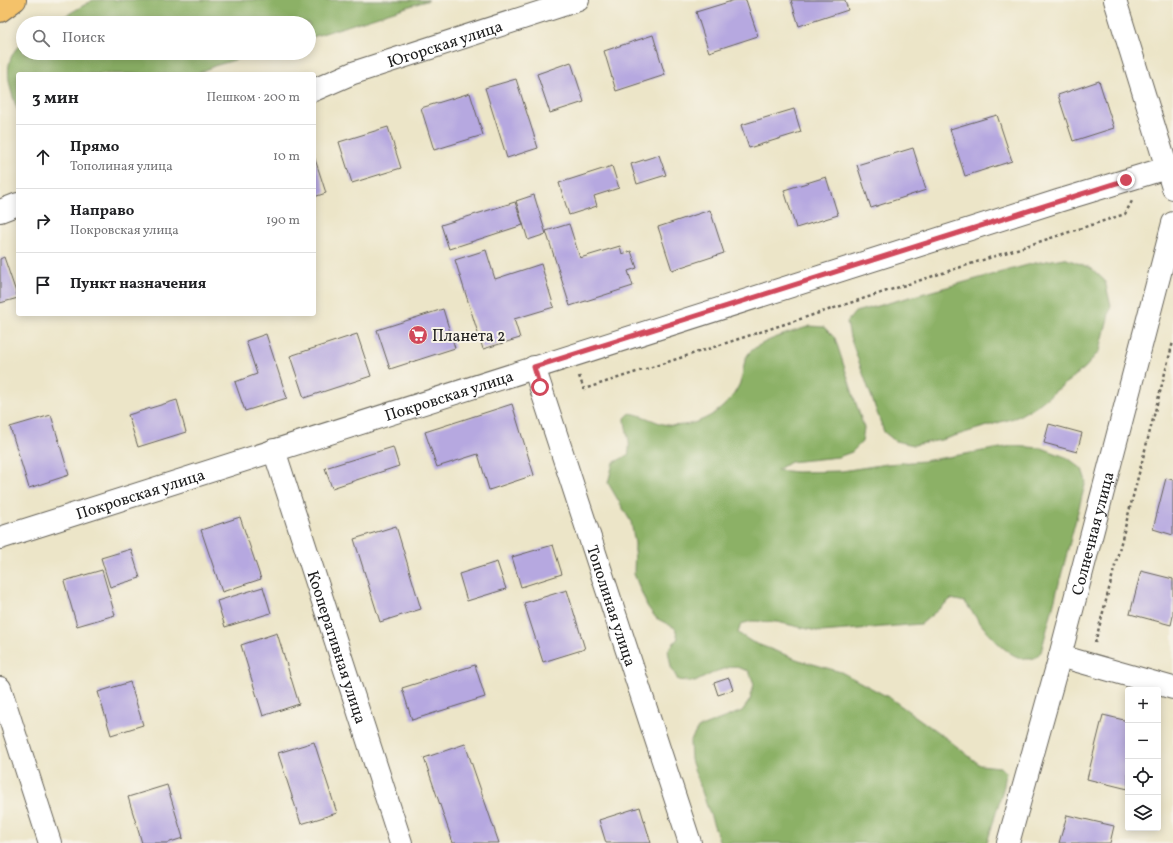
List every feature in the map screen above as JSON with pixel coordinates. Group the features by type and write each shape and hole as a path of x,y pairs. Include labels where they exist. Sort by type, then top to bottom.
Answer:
{"main road":[{"path":"0,11 15,0"}],"street":[{"name":"Югорская улица","path":"316,89 353,73 578,0"},
{"path":"1115,0 1171,174"},
{"name":"Покровская улица","path":"0,538 1058,200 1171,174"},
{"path":"0,211 16,205"},
{"name":"Солнечная улица","path":"1008,843 1060,656 1173,223"},
{"name":"Тополиная улица","path":"534,367 690,843"},
{"name":"Кооперативная улица","path":"274,450 401,843"},
{"path":"1060,656 1173,688"},
{"path":"0,688 50,843"}],"path":[{"path":"584,389 1125,214 1133,200"},
{"path":"1089,664 1173,342"}],"green space":[{"path":"93,0 429,0 316,36 316,16 65,16"},
{"path":"16,49 16,60 234,60 214,66 201,72 16,72 16,105 8,74 11,57"},
{"path":"1064,258 1091,268 1105,281 1111,306 1100,350 1085,368 1039,404 1017,417 941,440 914,445 895,441 884,432 850,337 847,322 855,312 1035,263"},
{"path":"810,326 824,327 835,338 864,428 862,442 852,452 838,457 790,462 777,470 797,472 842,471 887,464 924,461 1012,446 1042,448 1068,458 1082,469 1086,481 1041,652 1034,658 1024,659 1004,649 986,630 965,602 951,599 921,624 821,632 777,622 752,621 741,624 738,633 752,642 799,660 841,672 890,698 950,741 980,765 1000,767 1006,772 1004,786 987,843 720,843 691,760 690,742 698,728 742,711 750,700 754,684 749,671 733,666 717,671 695,682 678,680 671,667 668,650 678,638 675,628 656,618 647,606 634,574 635,544 631,522 608,483 613,463 628,455 629,441 625,418 630,413 667,425 689,424 699,421 719,410 734,394 741,381 745,360 754,348 769,340"}],"building":[{"path":"735,0 746,0 758,36 709,52 696,12"},
{"path":"791,0 845,0 848,10 799,26"},
{"path":"653,35 665,75 616,91 604,51"},
{"path":"571,62 584,102 550,113 537,74"},
{"path":"516,79 538,148 507,158 485,88"},
{"path":"1099,81 1114,128 1073,141 1058,95"},
{"path":"470,93 483,135 434,150 421,108"},
{"path":"794,109 801,132 749,148 741,125"},
{"path":"997,115 1012,161 965,176 950,129"},
{"path":"388,127 401,168 352,183 339,142"},
{"path":"913,148 926,190 871,208 857,165"},
{"path":"659,155 666,175 637,184 631,164"},
{"path":"316,162 326,193 316,196"},
{"path":"612,166 619,188 594,196 597,206 569,215 559,183"},
{"path":"826,177 838,215 796,228 784,190"},
{"path":"534,195 546,234 528,240 516,201"},
{"path":"515,202 523,225 449,249 441,225"},
{"path":"710,210 724,253 672,270 658,227"},
{"path":"569,224 580,258 620,246 622,254 631,251 637,268 628,271 633,286 570,306 546,231"},
{"path":"486,250 495,279 541,264 554,307 514,319 520,338 483,349 455,260"},
{"path":"4,257 16,292 16,299 0,303 0,259"},
{"path":"443,309 455,348 390,369 377,330"},
{"path":"266,334 287,398 245,411 235,382 257,374 246,341"},
{"path":"357,334 371,376 304,398 290,356"},
{"path":"177,400 186,432 138,447 128,415"},
{"path":"512,404 534,475 489,490 478,454 437,467 425,432"},
{"path":"51,415 69,475 29,488 10,427"},
{"path":"1049,424 1082,433 1077,452 1044,443"},
{"path":"393,447 399,466 332,488 325,468"},
{"path":"1166,478 1173,480 1173,535 1153,529"},
{"path":"240,517 261,579 222,592 201,530"},
{"path":"396,526 421,609 380,622 354,539"},
{"path":"553,545 562,574 521,587 512,557"},
{"path":"131,549 140,578 110,587 101,558"},
{"path":"497,562 506,589 467,601 459,574"},
{"path":"102,570 115,615 77,626 64,581"},
{"path":"1141,571 1173,579 1173,616 1171,625 1130,614"},
{"path":"263,587 271,613 225,627 217,601"},
{"path":"567,590 585,649 543,662 524,603"},
{"path":"277,633 299,704 263,716 241,645"},
{"path":"475,665 485,697 412,720 402,688"},
{"path":"729,678 733,690 718,695 714,683"},
{"path":"130,682 143,725 111,735 98,692"},
{"path":"1103,715 1125,720 1125,788 1087,779"},
{"path":"314,742 337,813 301,824 278,753"},
{"path":"465,744 499,843 453,843 424,758"},
{"path":"167,785 183,838 167,843 142,843 128,797"},
{"path":"640,807 651,843 606,843 599,820"},
{"path":"1067,815 1114,826 1110,843 1059,843"}],"place":[{"name":"Планета 2","path":"418,335"}],"route":[{"path":"540,387 534,367 1058,200 1126,180"}]}
